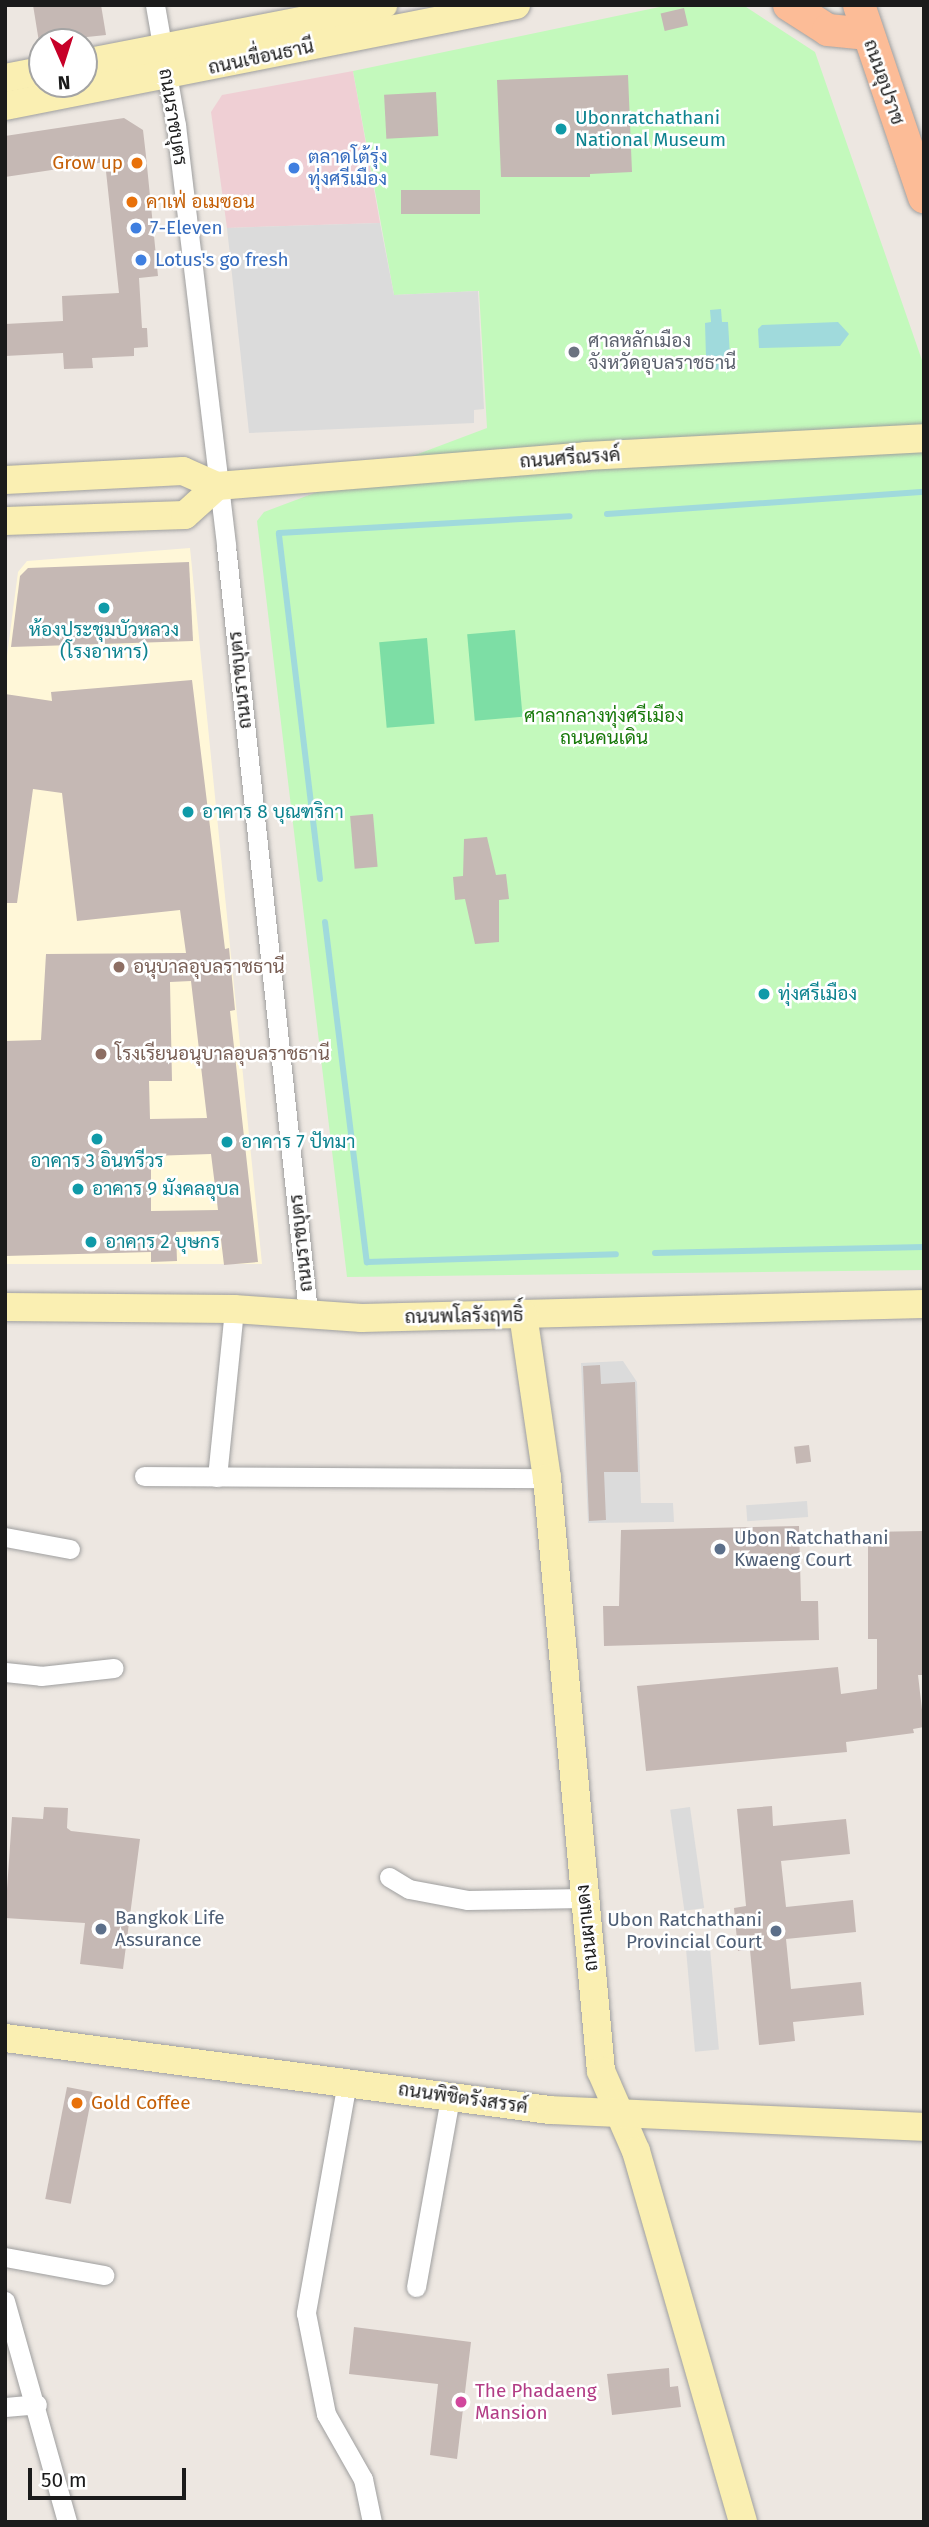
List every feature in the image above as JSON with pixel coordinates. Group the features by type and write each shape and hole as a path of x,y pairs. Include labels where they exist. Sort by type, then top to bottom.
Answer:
{"main road":[{"path":"789,5 828,30 863,20"},
{"name":"ถนนอุปราช","path":"863,20 924,197"}],"street":[{"name":"ถนนราชบุตร","path":"155,5 167,76 217,486 308,1312"},
{"name":"ถนนเขื่อนธานี","path":"98,60 383,5"},
{"name":"ถนนเขื่อนธานี","path":"5,106 167,76 432,14 516,5"},
{"path":"5,78 28,74"},
{"name":"ถนนศรีณรงค์","path":"5,480 183,471 217,486 586,456 924,438"},
{"path":"5,521 185,515 217,486"},
{"name":"ถนนพโลรังฤทธิ์","path":"5,1307 234,1309 308,1312 362,1318 924,1304"},
{"path":"217,1477 234,1309"},
{"name":"ถนนผาแดง","path":"523,1314 547,1478 601,2071 636,2151 743,2522"},
{"path":"144,1476 547,1478"},
{"path":"5,1537 70,1549"},
{"path":"5,1672 41,1676 114,1668"},
{"path":"389,1877 409,1889 467,1900 584,1898"},
{"name":"ถนนพิชิตรังสรรค์","path":"5,2038 348,2082 450,2098 620,2114 924,2127"},
{"path":"348,2082 306,2313 326,2414 363,2479 372,2522"},
{"path":"416,2287 450,2098"},
{"path":"5,2258 104,2274"},
{"path":"5,2301 37,2404 67,2522"},
{"path":"5,2407 37,2404"}],"shaded area":[{"name":"ตลาดโต้รุ่ง ทุ่งศรีเมือง","path":"353,71 380,223 227,228 211,112 222,95"},
{"path":"380,223 394,295 478,291 484,409 474,410 474,423 249,433 227,228"},
{"name":"อนุบาลอุบลราชธานี","path":"190,548 262,1264 5,1264 5,671 18,572 27,561"},
{"path":"623,1361 637,1382 641,1503 673,1503 674,1522 588,1523 581,1363"},
{"path":"807,1501 808,1517 747,1521 746,1505"},
{"path":"690,1807 704,1908 684,1911 670,1810"},
{"path":"710,1948 719,2050 695,2052 686,1950"}],"green space":[{"name":"ศาลากลางทุ่งศรีเมือง ถนนคนเดิน","path":"669,5 743,5 815,52 924,366 924,1270 347,1277 257,521 264,512 487,428 479,291 394,295 353,71"},
{"path":"515,630 523,717 475,721 467,634"},
{"path":"427,638 434,724 387,728 379,642"}],"water":[{"path":"721,309 722,322 728,322 730,356 725,357 726,369 712,370 712,358 706,358 705,323 711,322 710,310"},
{"path":"838,322 849,334 840,346 759,348 758,329 762,325"}],"building":[{"path":"33,5 101,5 106,35 98,36 98,28 37,28"},
{"path":"684,8 688,26 665,31 661,13"},
{"path":"628,75 632,172 590,174 590,177 501,177 497,80"},
{"path":"436,92 438,136 386,139 384,95"},
{"path":"124,118 143,130 146,156 158,276 139,278 142,328 147,328 148,347 134,348 134,356 92,358 93,368 64,369 63,353 5,356 5,324 63,321 62,296 119,293 105,162 5,177 5,136"},
{"path":"401,190 480,190 480,214 401,214"},
{"name":"ห้องประชุมบัวหลวง (โรงอาหาร)","path":"189,562 193,641 11,647 20,576 28,568"},
{"name":"อนุบาลอุบลราชธานี","path":"192,680 225,949 229,948 235,1010 230,1011 258,1262 224,1265 220,1231 176,1232 177,1261 151,1262 151,1252 5,1256 5,1041 41,1040 46,954 186,953 180,910 77,921 62,793 33,789 17,903 5,903 5,694 52,701 51,692","holes":["191,981 207,1118 150,1119 149,1081 172,1081 170,982","211,1154 218,1210 151,1211 151,1156"]},
{"path":"373,814 378,867 355,869 350,816"},
{"path":"487,837 496,875 506,874 509,899 499,900 499,942 475,944 465,899 455,900 453,877 463,876 464,839"},
{"path":"600,1365 601,1384 635,1382 638,1472 604,1472 606,1520 589,1521 583,1366"},
{"path":"809,1445 811,1462 796,1464 794,1447"},
{"path":"799,1526 801,1601 818,1601 819,1640 604,1646 603,1606 619,1606 621,1530"},
{"path":"924,1531 924,1675 918,1675 924,1727 913,1729 914,1733 846,1742 847,1752 646,1771 637,1686 838,1667 841,1694 877,1689 877,1639 868,1639 868,1532"},
{"name":"Ubon Ratchathani Provincial Court","path":"772,1806 773,1826 846,1819 850,1854 781,1861 786,1907 853,1900 856,1932 786,1939 791,1989 861,1982 864,2015 793,2022 795,2041 759,2045 750,1950 738,1951 734,1908 746,1906 737,1809"},
{"path":"44,1807 68,1808 67,1828 71,1831 140,1839 123,1969 80,1964 85,1923 5,1918 12,1817 43,1819"},
{"path":"67,2087 93,2092 71,2204 45,2199"},
{"path":"354,2327 471,2342 457,2459 430,2455 438,2384 349,2374"},
{"path":"669,2368 670,2387 678,2386 681,2407 612,2415 607,2374"}],"waterway":[{"path":"607,514 924,492"},
{"path":"320,879 279,533 570,516"},
{"path":"325,922 367,1262 616,1254"},
{"path":"655,1253 924,1247"}],"place":[{"name":"Ubonratchathani National Museum","path":"561,129"},
{"name":"Grow up","path":"137,163"},
{"name":"ตลาดโต้รุ่ง ทุ่งศรีเมือง","path":"294,168"},
{"name":"คาเฟ่ อเมซอน","path":"132,202"},
{"name":"7-Eleven","path":"136,228"},
{"name":"Lotus's go fresh","path":"141,260"},
{"name":"ศาลหลักเมือง จังหวัดอุบลราชธานี","path":"574,352"},
{"name":"ห้องประชุมบัวหลวง (โรงอาหาร)","path":"104,608"},
{"name":"อาคาร 8 บุณฑริกา","path":"188,812"},
{"name":"อนุบาลอุบลราชธานี","path":"119,967"},
{"name":"ทุ่งศรีเมือง","path":"764,994"},
{"name":"โรงเรียนอนุบาลอุบลราชธานี","path":"101,1054"},
{"name":"อาคาร 3 อินทรีวร","path":"97,1139"},
{"name":"อาคาร 7 ปัทมา","path":"227,1142"},
{"name":"อาคาร 9 มังคลอุบล","path":"78,1189"},
{"name":"อาคาร 2 บุษกร","path":"91,1242"},
{"name":"Ubon Ratchathani Kwaeng Court","path":"720,1549"},
{"name":"Bangkok Life Assurance","path":"101,1929"},
{"name":"Ubon Ratchathani Provincial Court","path":"776,1931"},
{"name":"Gold Coffee","path":"77,2103"},
{"name":"The Phadaeng Mansion","path":"461,2402"}]}
